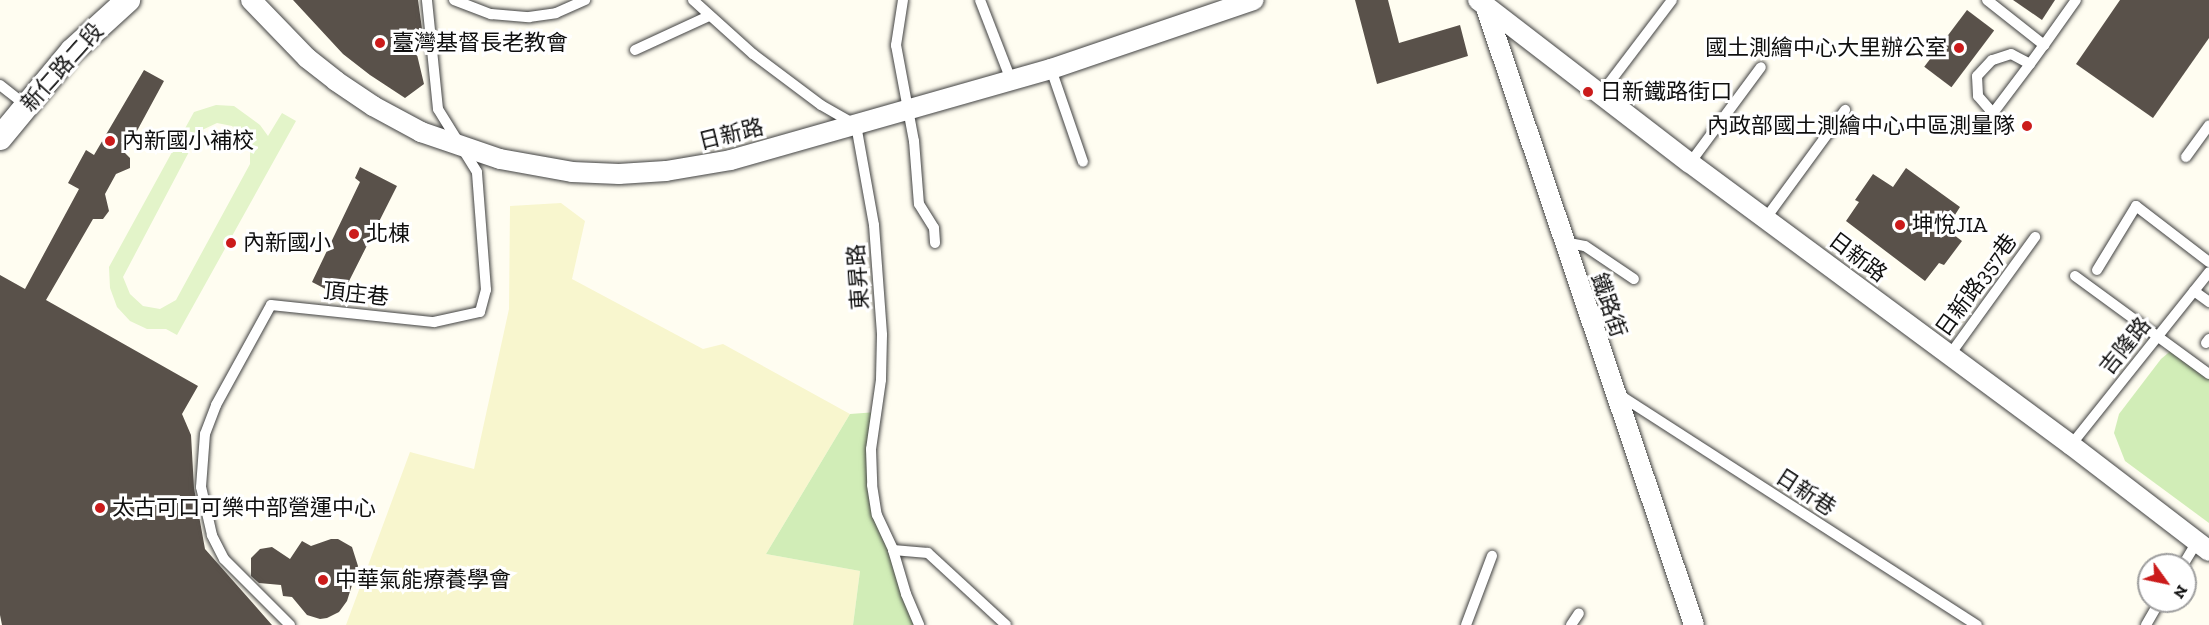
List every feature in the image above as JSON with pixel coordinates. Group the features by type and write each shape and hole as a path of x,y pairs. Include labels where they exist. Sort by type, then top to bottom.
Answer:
{"street":[{"name":"新仁路二段","path":"0,138 72,51 128,0"},
{"name":"日新路","path":"251,0 307,58 351,92 421,132 459,147 500,159 564,171 643,173 711,165 907,111 1051,69 1254,0"},
{"name":"日新路","path":"1482,1 1600,95 2071,445 2203,546"},
{"name":"鐵路街","path":"1482,1 1694,625"}],"lane":[{"name":"頂庄巷","path":"290,625 224,559 212,535 201,488 205,434 216,405 270,305 434,322 480,312 486,290 477,172 459,147 438,109 427,0"},
{"path":"454,0 490,14 530,17 556,13 585,0"},
{"path":"693,0 734,40 821,105 856,125"},
{"path":"903,0 896,45 914,141 919,204 934,228 935,243"},
{"path":"980,0 1011,80"},
{"path":"1600,95 1672,0"},
{"path":"1987,0 2044,45"},
{"path":"2030,64 2011,54 1992,60 1977,76 1978,96 1993,113 2011,88 2030,64 2044,45 2076,0"},
{"path":"635,50 709,16"},
{"path":"1690,163 1761,68"},
{"path":"1051,69 1083,162"},
{"path":"0,85 26,105"},
{"path":"1766,218 1845,110"},
{"name":"東昇路","path":"856,125 874,225 882,335 881,380 871,449 872,485 877,515 893,550 906,594 919,625"},
{"path":"2186,157 2209,125"},
{"path":"2097,270 2136,206 2209,262"},
{"name":"日新路357巷","path":"1949,356 2036,237"},
{"path":"1563,242 1585,246 1634,279"},
{"name":"吉隆路","path":"2071,445 2209,272"},
{"path":"2075,276 2209,374"},
{"path":"2194,291 2209,302"},
{"name":"日新巷","path":"1613,391 1977,625"},
{"path":"893,550 928,553 1006,625"},
{"path":"1466,625 1492,556"},
{"path":"1571,625 1579,613"}],"shaded area":[{"path":"561,203 585,221 572,279 703,349 723,344 850,414 766,554 860,571 853,625 346,625 410,452 474,469 509,309 510,206"}],"green space":[{"path":"216,105 234,106 260,125 268,136 282,113 296,121 177,335 166,329 147,329 130,321 117,307 110,288 109,267 194,112","holes":["217,123 232,126 245,139 250,150 250,164 176,300 160,309 143,306 130,294 123,277 200,131"]},
{"path":"2174,348 2209,374 2209,523 2125,461 2114,433 2119,414 2161,359"},
{"path":"877,412 873,485 914,625 853,625 860,571 766,554 850,414"}],"building":[{"path":"293,0 418,0 423,36 414,42 424,84 405,98 343,54"},
{"path":"1355,0 1388,0 1399,43 1460,25 1468,56 1377,84"},
{"path":"2013,0 2055,0 2042,20"},
{"path":"2120,0 2209,0 2209,38 2153,118 2076,64"},
{"name":"國土測繪中心大里辦公室","path":"1967,10 1994,30 1951,87 1924,67"},
{"name":"太古可口可樂中部營運中心","path":"144,70 164,81 125,153 130,158 130,168 116,174 105,194 109,211 103,219 93,219 46,300 198,386 182,414 191,435 194,488 205,549 272,625 2,625 0,615 0,275 25,289 79,189 68,183 86,150 94,155"},
{"name":"北棟","path":"360,167 397,186 341,297 312,282 360,182 355,178"},
{"name":"坤悅JIA","path":"1906,168 1960,207 1946,229 1962,241 1944,265 1939,263 1925,281 1846,221 1859,202 1855,200 1873,174 1893,187"},
{"name":"中華氣能療養學會","path":"338,539 352,547 358,566 347,601 339,612 327,618 320,619 307,615 292,597 283,596 281,585 259,583 251,576 251,558 260,549 272,547 290,559 302,541 311,546"}],"place":[{"name":"臺灣基督長老教會","path":"380,43"},
{"name":"國土測繪中心大里辦公室","path":"1959,48"},
{"name":"日新鐵路街口","path":"1588,92"},
{"name":"內政部國土測繪中心中區測量隊","path":"2027,126"},
{"name":"內新國小補校","path":"110,141"},
{"name":"坤悅JIA","path":"1900,225"},
{"name":"北棟","path":"354,234"},
{"name":"內新國小","path":"231,243"},
{"name":"太古可口可樂中部營運中心","path":"100,508"},
{"name":"中華氣能療養學會","path":"323,580"}]}
